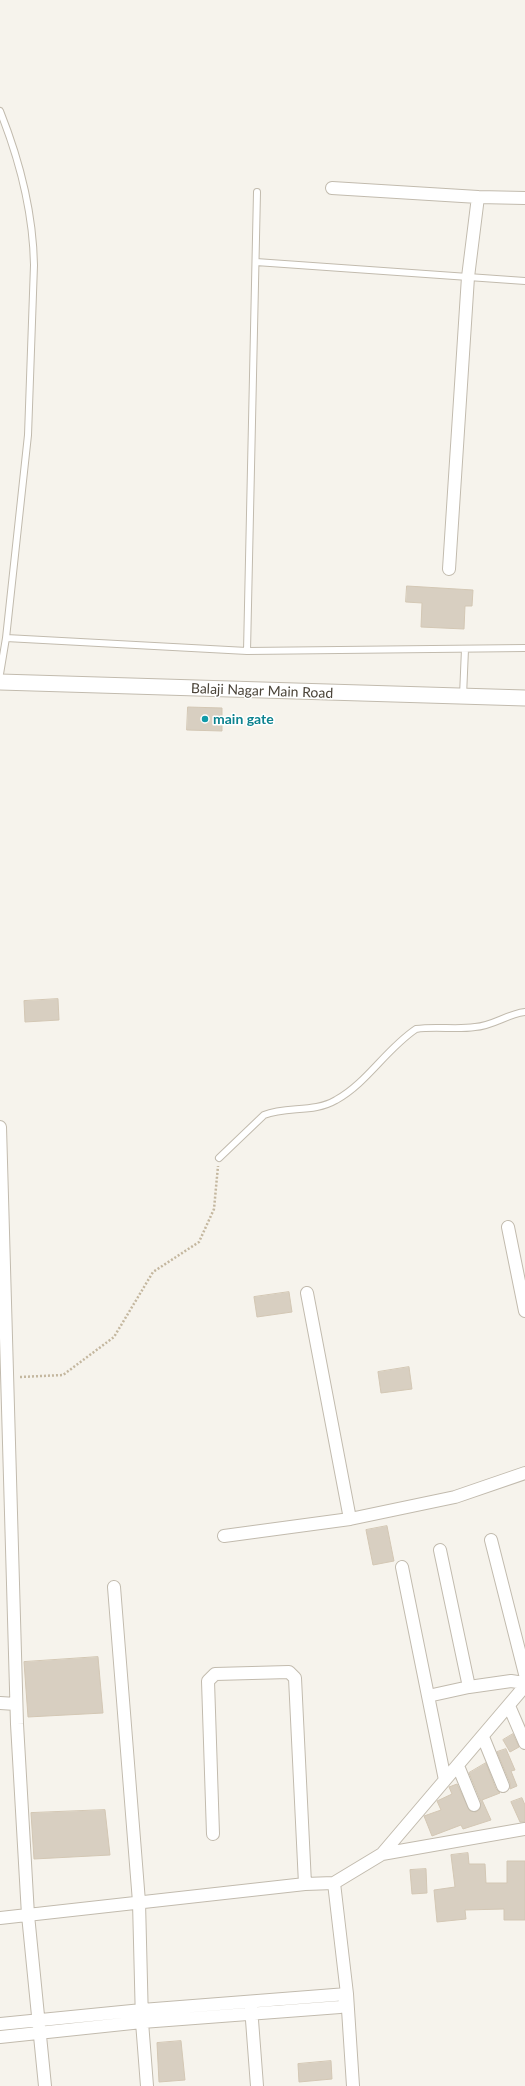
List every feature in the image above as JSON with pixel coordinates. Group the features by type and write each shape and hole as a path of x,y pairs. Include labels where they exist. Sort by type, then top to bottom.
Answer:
{"street":[{"path":"332,188 478,197 525,198"},
{"path":"449,569 468,277 478,197"},
{"name":"Balaji Nagar Main Road","path":"0,682 463,698 525,698"},
{"path":"0,1127 4,1381 16,1704 28,1915 45,2086"},
{"path":"508,1228 525,1311"},
{"path":"307,1293 350,1519"},
{"path":"224,1536 350,1519 455,1497 525,1473"},
{"path":"491,1540 525,1674"},
{"path":"440,1550 470,1687"},
{"path":"402,1567 445,1780"},
{"path":"114,1587 139,1902 142,2016 147,2086"},
{"path":"213,1834 208,1680 215,1674 289,1672 293,1674 295,1678 305,1884"},
{"path":"428,1696 470,1687 511,1681 525,1683"},
{"path":"0,1918 305,1884 334,1883 382,1854 525,1686"},
{"path":"0,1703 16,1704"},
{"path":"509,1706 525,1743"},
{"path":"483,1737 504,1786"},
{"path":"458,1766 474,1805"},
{"path":"382,1854 525,1829"},
{"path":"334,1883 347,1999 353,2086"},
{"path":"0,2037 40,2033 142,2016 250,2002 347,1999"},
{"path":"0,2024 142,2016 253,2014 340,2007 347,1999"},
{"path":"250,2002 253,2014 257,2086"}],"lane":[{"path":"0,111 15,148 28,202 33,237 34,264 28,435 6,638 0,674"},
{"path":"247,652 257,192"},
{"path":"256,262 525,280"},
{"path":"6,638 247,652 525,648"},
{"path":"463,698 465,649"},
{"path":"219,1158 264,1114 272,1111 322,1106 335,1101 349,1091 416,1029 475,1028 485,1026 512,1013 525,1012"}],"path":[{"path":"4,1381 63,1375 114,1336 153,1272 199,1242 214,1210 219,1158"}],"building":[{"path":"407,586 473,590 472,606 465,606 464,629 421,627 422,603 406,602"},
{"name":"main gate","path":"188,707 222,708 222,731 187,730"},
{"path":"58,999 59,1020 25,1022 24,1001"},
{"path":"289,1292 292,1312 257,1317 254,1297"},
{"path":"409,1367 412,1389 381,1393 378,1372"},
{"path":"387,1526 394,1561 373,1565 366,1530"},
{"path":"98,1657 103,1713 28,1717 24,1662"},
{"path":"513,1734 519,1747 510,1752 503,1740"},
{"path":"506,1749 515,1770 511,1771 517,1786 510,1789 510,1783 497,1752"},
{"path":"486,1763 496,1789 500,1793 482,1800 491,1820 463,1829 461,1825 432,1836 424,1816 441,1810 437,1801 452,1794 449,1787 457,1784 470,1811 476,1812 480,1809 481,1802 469,1773"},
{"path":"522,1798 525,1805 525,1822 520,1822 511,1802"},
{"path":"105,1810 110,1855 34,1859 31,1813"},
{"path":"468,1853 469,1864 485,1864 486,1883 507,1883 507,1861 525,1861 525,1920 504,1920 504,1909 465,1910 466,1919 437,1922 434,1890 455,1887 451,1855"},
{"path":"426,1869 427,1893 412,1894 410,1870"},
{"path":"181,2041 185,2080 159,2082 157,2043"},
{"path":"331,2061 332,2079 299,2082 298,2064"}],"place":[{"name":"main gate","path":"205,719"}]}
